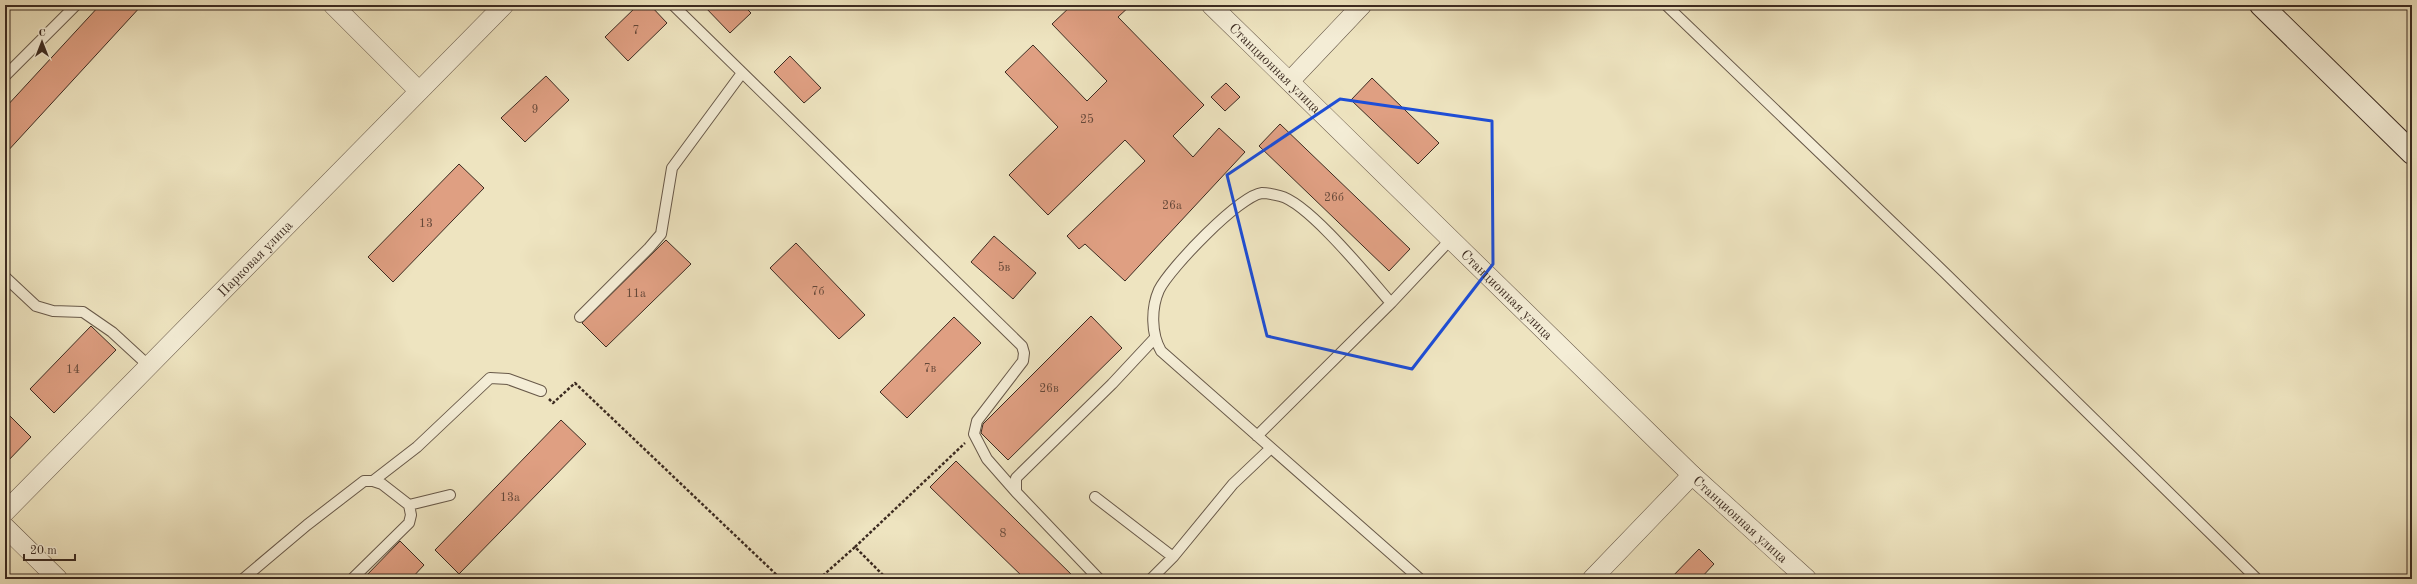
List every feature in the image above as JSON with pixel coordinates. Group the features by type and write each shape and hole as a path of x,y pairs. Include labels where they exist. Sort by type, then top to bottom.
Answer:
{"main road":[{"path":"2261,5 2412,153"}],"street":[{"path":"333,5 419,91"},
{"name":"Парковая улица","path":"5,512 504,5"},
{"name":"Станционная улица","path":"1211,5 1692,475 1807,579"},
{"path":"1290,81 1362,5"},
{"path":"1592,579 1692,475"},
{"path":"5,528 58,579"}],"lane":[{"path":"5,76 76,5"},
{"path":"673,5 1022,346 1024,353 1023,361 977,421 974,434 987,459 1016,492 1099,579"},
{"path":"1666,5 1945,273 2257,579"},
{"path":"580,316 650,248 661,234 672,168 742,73"},
{"path":"1391,303 1357,264 1301,208 1282,197 1262,193 1244,202 1212,228 1168,274 1158,291 1153,327 1154,339 1160,351 1420,579"},
{"path":"1257,436 1391,303 1451,239"},
{"path":"5,277 36,306 53,311 83,312 112,332 149,366"},
{"path":"1016,492 1016,478 1112,384 1154,339"},
{"path":"373,480 417,447 490,378 508,379 541,391"},
{"path":"1151,579 1173,557 1233,484 1271,448"},
{"path":"243,579 307,525 364,481 373,480 382,484 409,505 411,515 408,523 352,579"},
{"path":"409,505 450,496"},
{"path":"1095,497 1173,557"}],"path":[{"path":"541,391 553,403 575,383 781,579"},
{"path":"819,579 855,547 974,434"},
{"path":"855,547 886,579"}],"highlighted area":[{"path":"1340,99 1492,121 1493,264 1412,369 1267,336 1227,175"}],"building":[{"path":"100,5 142,5 5,154 5,108"},
{"path":"638,5 650,5 667,23 628,61 605,37"},
{"path":"703,5 743,5 751,13 730,33"},
{"path":"1072,5 1131,5 1118,17 1204,105 1173,136 1193,157 1219,128 1245,152 1125,281 1085,244 1079,249 1067,236 1145,161 1125,140 1048,215 1009,175 1058,127 1005,72 1033,45 1087,101 1107,81 1052,24"},
{"path":"790,56 821,88 804,103 774,72"},
{"path":"546,76 569,100 525,142 501,118"},
{"path":"1372,78 1439,143 1418,164 1351,100"},
{"path":"1226,83 1240,97 1225,111 1211,97"},
{"path":"1280,124 1410,249 1389,271 1259,146"},
{"path":"459,164 484,188 393,282 368,257"},
{"path":"994,236 1036,273 1013,299 971,262"},
{"path":"666,240 691,264 606,347 582,323"},
{"path":"796,243 865,315 839,339 770,268"},
{"path":"1091,316 1122,348 1008,460 981,433 983,424"},
{"path":"954,317 981,343 907,418 880,392"},
{"path":"91,326 116,350 54,413 30,389"},
{"path":"5,411 31,437 5,464"},
{"path":"561,420 586,444 459,574 435,550"},
{"path":"956,461 1076,579 1025,579 930,487"},
{"path":"400,541 424,565 411,579 363,579"},
{"path":"1699,549 1714,564 1700,579 1670,579"}]}
